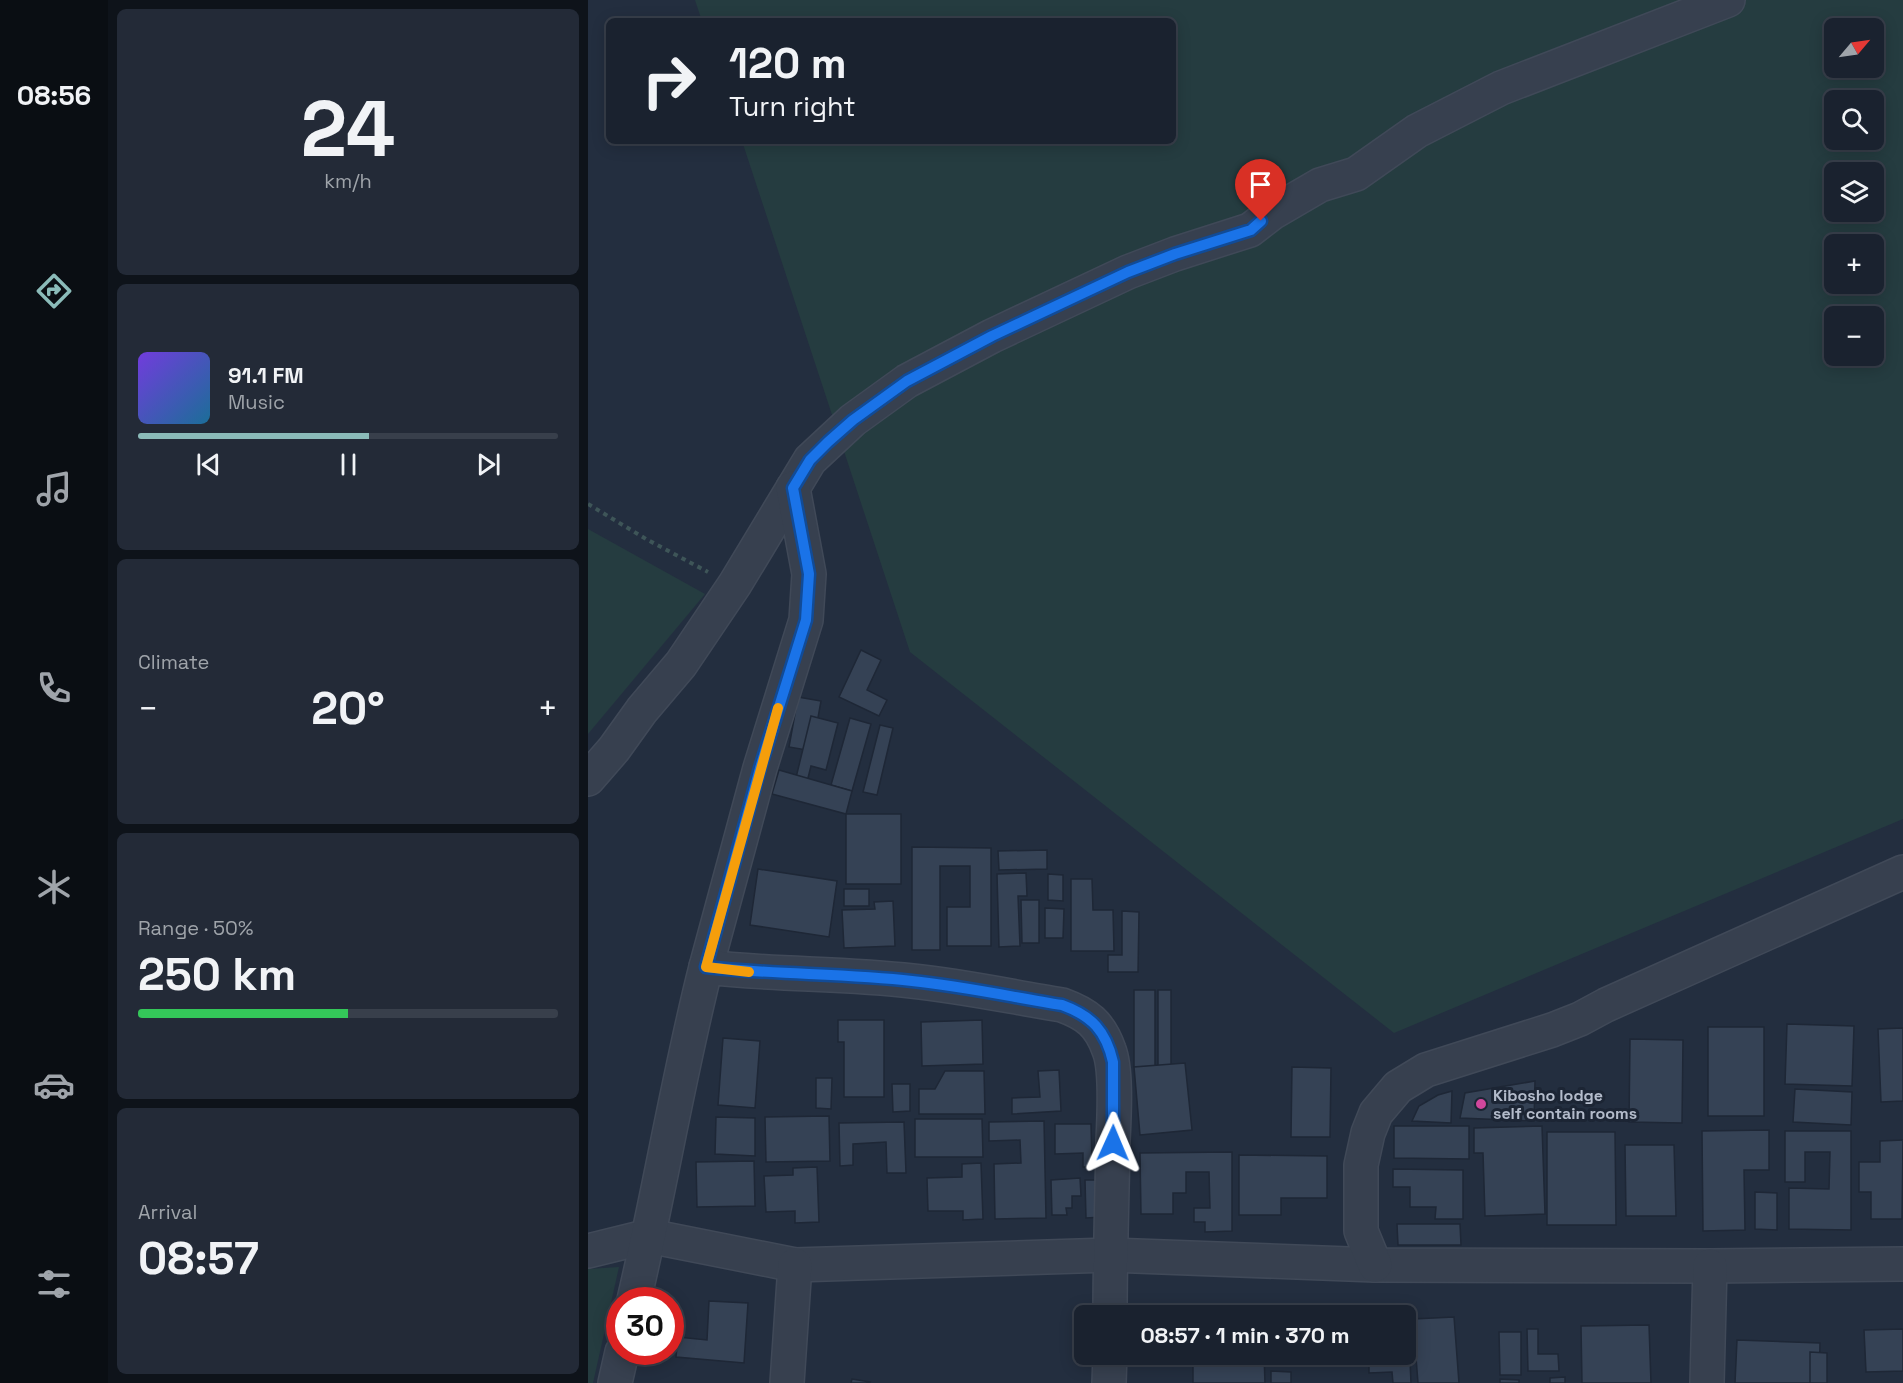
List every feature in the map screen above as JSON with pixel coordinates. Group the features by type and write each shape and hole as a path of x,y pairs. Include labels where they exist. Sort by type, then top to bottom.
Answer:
{"street":[{"path":"588,779 681,664 735,584 810,460 853,420 907,381 992,336 1128,272 1175,254 1251,230 1272,213 1320,185 1356,174 1417,131 1501,88 1728,0"},
{"path":"637,1287 687,1041 760,768 806,620 809,574 793,488"},
{"path":"1376,1265 1361,1231 1361,1165 1368,1133 1376,1113 1398,1087 1426,1070 1552,1030 1903,872"},
{"path":"706,967 752,972 913,981 1062,1005 1095,1023 1111,1053 1113,1062 1110,1305"},
{"path":"588,1251 649,1236 795,1265 1110,1255 1376,1265 1903,1264"},
{"path":"787,1383 795,1265"},
{"path":"1707,1383 1710,1266"},
{"path":"615,1383 619,1365"},
{"path":"1109,1383 1110,1365"}],"path":[{"path":"588,504 695,566 735,584"}],"green space":[{"path":"695,0 1903,0 1903,819 1394,1033 910,652 743,144 1176,144 1176,18 701,18"},
{"path":"588,529 705,594 588,734"},
{"path":"619,1267 615,1287 606,1287 606,1325 593,1383 588,1383 588,1269"}],"building":[{"path":"861,650 881,660 867,690 887,700 879,716 839,697"},
{"path":"798,697 821,701 812,751 789,747"},
{"path":"811,716 838,723 826,770 811,766 803,798 792,794"},
{"path":"850,718 871,724 852,791 831,785"},
{"path":"880,725 893,728 877,795 863,792"},
{"path":"779,770 852,791 846,814 772,794"},
{"path":"846,814 901,814 901,884 846,884"},
{"path":"912,847 991,848 991,946 947,946 947,907 970,907 970,866 940,866 940,950 912,950"},
{"path":"1047,850 1047,869 999,870 998,851"},
{"path":"758,869 837,881 829,937 750,925"},
{"path":"1026,873 1027,896 1018,896 1020,946 999,947 997,874"},
{"path":"1048,874 1063,875 1063,901 1048,900"},
{"path":"1071,879 1092,879 1093,910 1113,910 1114,951 1071,951"},
{"path":"844,889 869,889 869,906 844,906"},
{"path":"1021,900 1039,900 1039,943 1022,943"},
{"path":"893,901 895,946 844,948 842,910 875,909 874,902"},
{"path":"1045,908 1064,909 1063,938 1045,938"},
{"path":"1122,911 1139,912 1138,972 1108,972 1108,955 1122,955"},
{"path":"1134,990 1155,990 1155,1067 1134,1067"},
{"path":"1158,990 1171,990 1171,1068 1158,1067"},
{"path":"838,1020 884,1020 884,1097 844,1097 844,1042 838,1042"},
{"path":"982,1020 983,1064 922,1066 921,1022"},
{"path":"1787,1024 1854,1026 1852,1086 1785,1084"},
{"path":"1708,1027 1764,1027 1764,1116 1708,1116"},
{"path":"1903,1028 1903,1101 1881,1102 1878,1029"},
{"path":"723,1038 760,1041 755,1108 718,1105"},
{"path":"1630,1039 1683,1040 1682,1123 1629,1122"},
{"path":"1185,1063 1192,1130 1140,1135 1134,1067"},
{"path":"1292,1067 1331,1068 1330,1137 1291,1137"},
{"path":"1059,1070 1061,1111 1012,1114 1012,1098 1040,1097 1038,1071"},
{"path":"945,1071 984,1071 985,1114 919,1114 919,1089 935,1089"},
{"path":"816,1078 832,1078 831,1109 816,1108"},
{"path":"1535,1081 1534,1121 1460,1118 1465,1093"},
{"path":"892,1084 910,1084 910,1111 893,1112"},
{"path":"1795,1089 1852,1092 1851,1125 1793,1122"},
{"path":"1452,1091 1451,1123 1412,1121 1419,1106 1438,1095"},
{"path":"829,1116 830,1161 766,1162 765,1117"},
{"path":"716,1117 755,1118 755,1156 715,1154"},
{"path":"915,1119 982,1119 983,1157 915,1157"},
{"path":"1044,1121 1046,1218 995,1219 994,1164 1021,1163 1020,1140 989,1141 989,1122"},
{"path":"904,1122 906,1173 887,1173 886,1142 853,1144 853,1165 840,1166 839,1123"},
{"path":"1055,1124 1091,1124 1092,1167 1083,1167 1083,1153 1055,1154"},
{"path":"1394,1126 1469,1126 1469,1159 1394,1158"},
{"path":"1542,1126 1545,1214 1485,1216 1483,1153 1474,1153 1474,1128"},
{"path":"1769,1130 1769,1170 1744,1170 1745,1230 1703,1231 1702,1131"},
{"path":"1785,1131 1851,1131 1851,1230 1789,1229 1789,1188 1829,1189 1830,1152 1805,1152 1805,1182 1785,1182"},
{"path":"1547,1132 1615,1132 1616,1225 1547,1225"},
{"path":"1903,1140 1902,1219 1871,1219 1871,1192 1859,1192 1859,1162 1880,1162 1880,1141"},
{"path":"1625,1145 1674,1145 1676,1216 1626,1216"},
{"path":"1232,1152 1232,1231 1205,1232 1205,1222 1194,1222 1194,1208 1210,1208 1209,1172 1186,1172 1186,1193 1173,1193 1173,1214 1141,1214 1140,1153"},
{"path":"1239,1155 1327,1156 1327,1198 1281,1198 1281,1215 1239,1215"},
{"path":"754,1161 755,1206 697,1207 696,1162"},
{"path":"981,1163 983,1219 963,1220 963,1211 928,1211 927,1178 962,1177 962,1164"},
{"path":"817,1167 819,1222 795,1223 795,1211 766,1212 764,1176 793,1175 793,1168"},
{"path":"1393,1169 1463,1170 1463,1219 1435,1219 1436,1207 1410,1207 1410,1187 1393,1187"},
{"path":"1080,1178 1081,1196 1072,1196 1072,1208 1066,1208 1067,1215 1052,1215 1051,1180"},
{"path":"1085,1180 1102,1180 1103,1217 1086,1218"},
{"path":"1755,1192 1777,1193 1777,1230 1755,1229"},
{"path":"1397,1224 1460,1224 1461,1245 1398,1245"},
{"path":"709,1301 748,1303 744,1363 684,1358 684,1338 707,1340"},
{"path":"1454,1317 1459,1383 1418,1383 1416,1319"},
{"path":"1649,1325 1651,1383 1582,1383 1581,1326"},
{"path":"1527,1329 1538,1329 1538,1354 1558,1354 1559,1371 1528,1371"},
{"path":"1903,1329 1903,1371 1866,1372 1864,1330"},
{"path":"1499,1332 1521,1332 1521,1375 1500,1375"},
{"path":"1737,1340 1820,1343 1819,1383 1735,1383"},
{"path":"1810,1352 1827,1353 1827,1383 1810,1383"},
{"path":"1193,1365 1264,1365 1265,1383 1193,1383"},
{"path":"1369,1365 1410,1365 1411,1383 1393,1383 1392,1372 1369,1373"},
{"path":"1271,1371 1291,1372 1291,1383 1271,1383"},
{"path":"1565,1377 1565,1383 1550,1383 1550,1378"},
{"path":"852,1379 870,1382 851,1383"},
{"path":"1500,1379 1519,1380 1519,1383 1500,1383"}],"slow traffic":[{"path":"749,972 706,967 778,708"}],"place":[{"name":"Kibosho lodge self contain rooms","path":"1481,1104"}],"route":[{"path":"1113,1143 1111,1053 1095,1023 1074,1009 1062,1005 913,981 752,972 706,967 760,768 806,620 809,574 793,488 810,460 853,420 907,381 937,365 992,336 1128,272 1175,254 1251,230 1261,221"}]}
